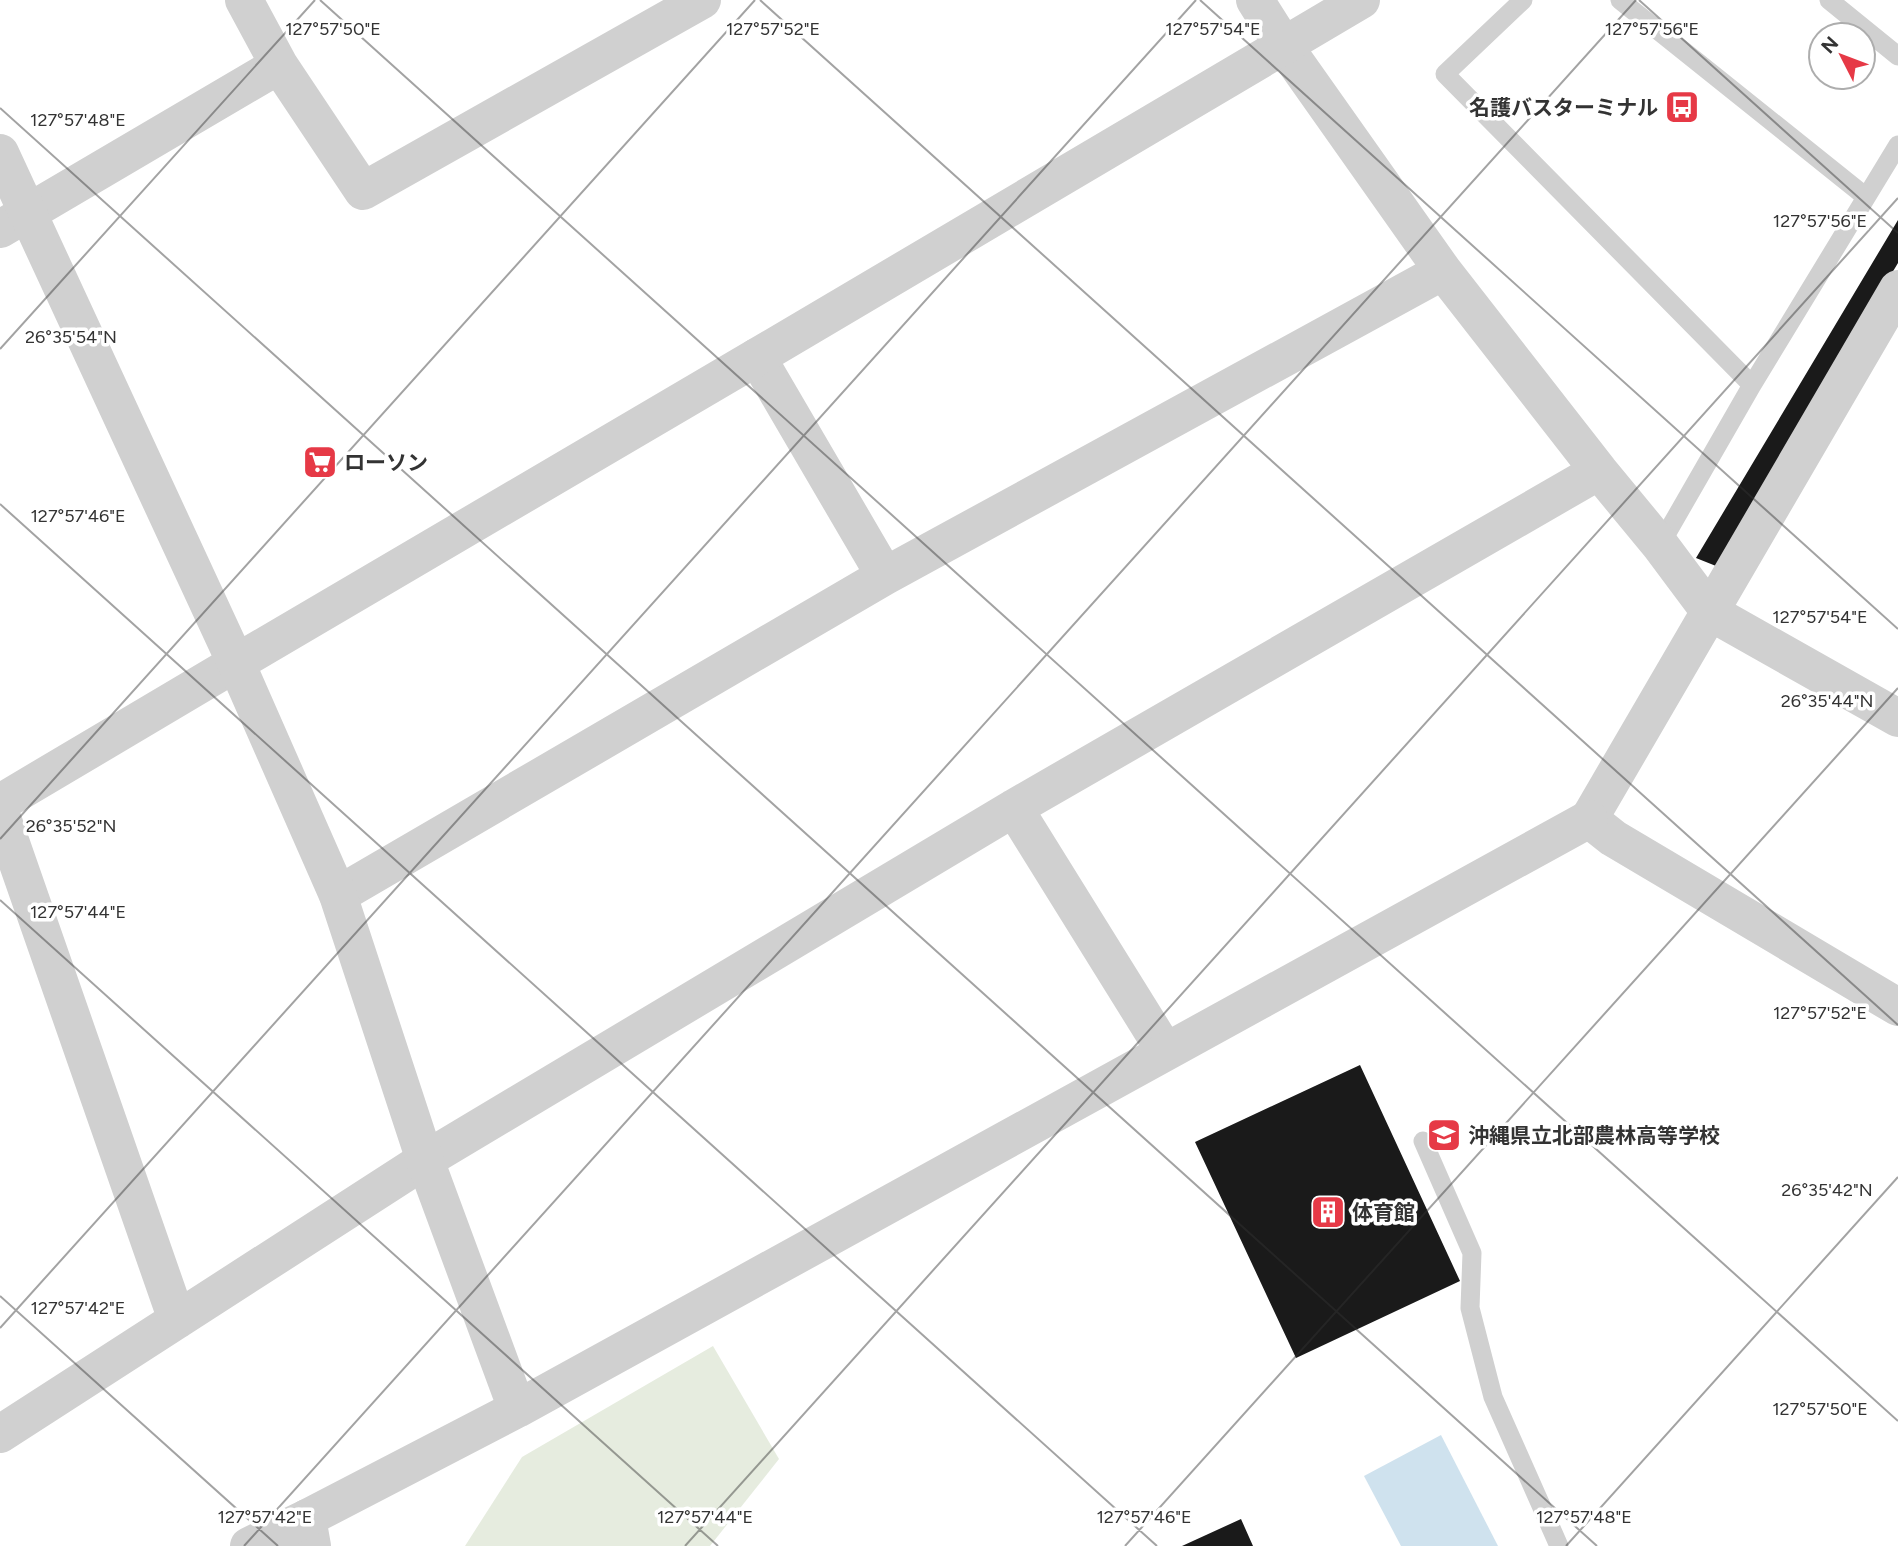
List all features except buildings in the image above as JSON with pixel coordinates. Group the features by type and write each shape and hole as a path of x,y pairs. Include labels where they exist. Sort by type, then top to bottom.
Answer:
{"street":[{"path":"244,0 279,65 363,191 702,0"},
{"path":"1255,0 1284,46 1443,271 1710,612 1898,718"},
{"path":"0,803 1360,0"},
{"path":"15,221 279,65"},
{"path":"0,153 15,221 236,663 338,895 425,1160 517,1409"},
{"path":"338,895 885,576 1443,271"},
{"path":"248,1546 310,1532 517,1409 1589,819 1898,289"},
{"path":"757,358 885,576"},
{"path":"0,1434 425,1160 1014,808 1599,471"},
{"path":"1014,808 1165,1051"},
{"path":"0,812 177,1320"},
{"path":"1589,819 1613,838 1898,1007"}],"lane":[{"path":"1523,0 1445,74 1752,385"},
{"path":"1620,0 1866,197"},
{"path":"1829,0 1898,56"},
{"path":"1660,545 1752,385 1898,145"},
{"path":"1423,1141 1472,1253 1470,1308 1493,1397 1559,1546"}],"shaded area":[{"path":"713,1346 779,1459 710,1546 465,1546 522,1457"}],"water":[{"path":"1441,1435 1498,1546 1401,1546 1364,1476"}],"place":[{"name":"名護バスターミナル","path":"1682,107"},
{"name":"ローソン","path":"320,462"},
{"name":"沖縄県立北部農林高等学校","path":"1444,1135"},
{"name":"体育館","path":"1328,1212"}]}
